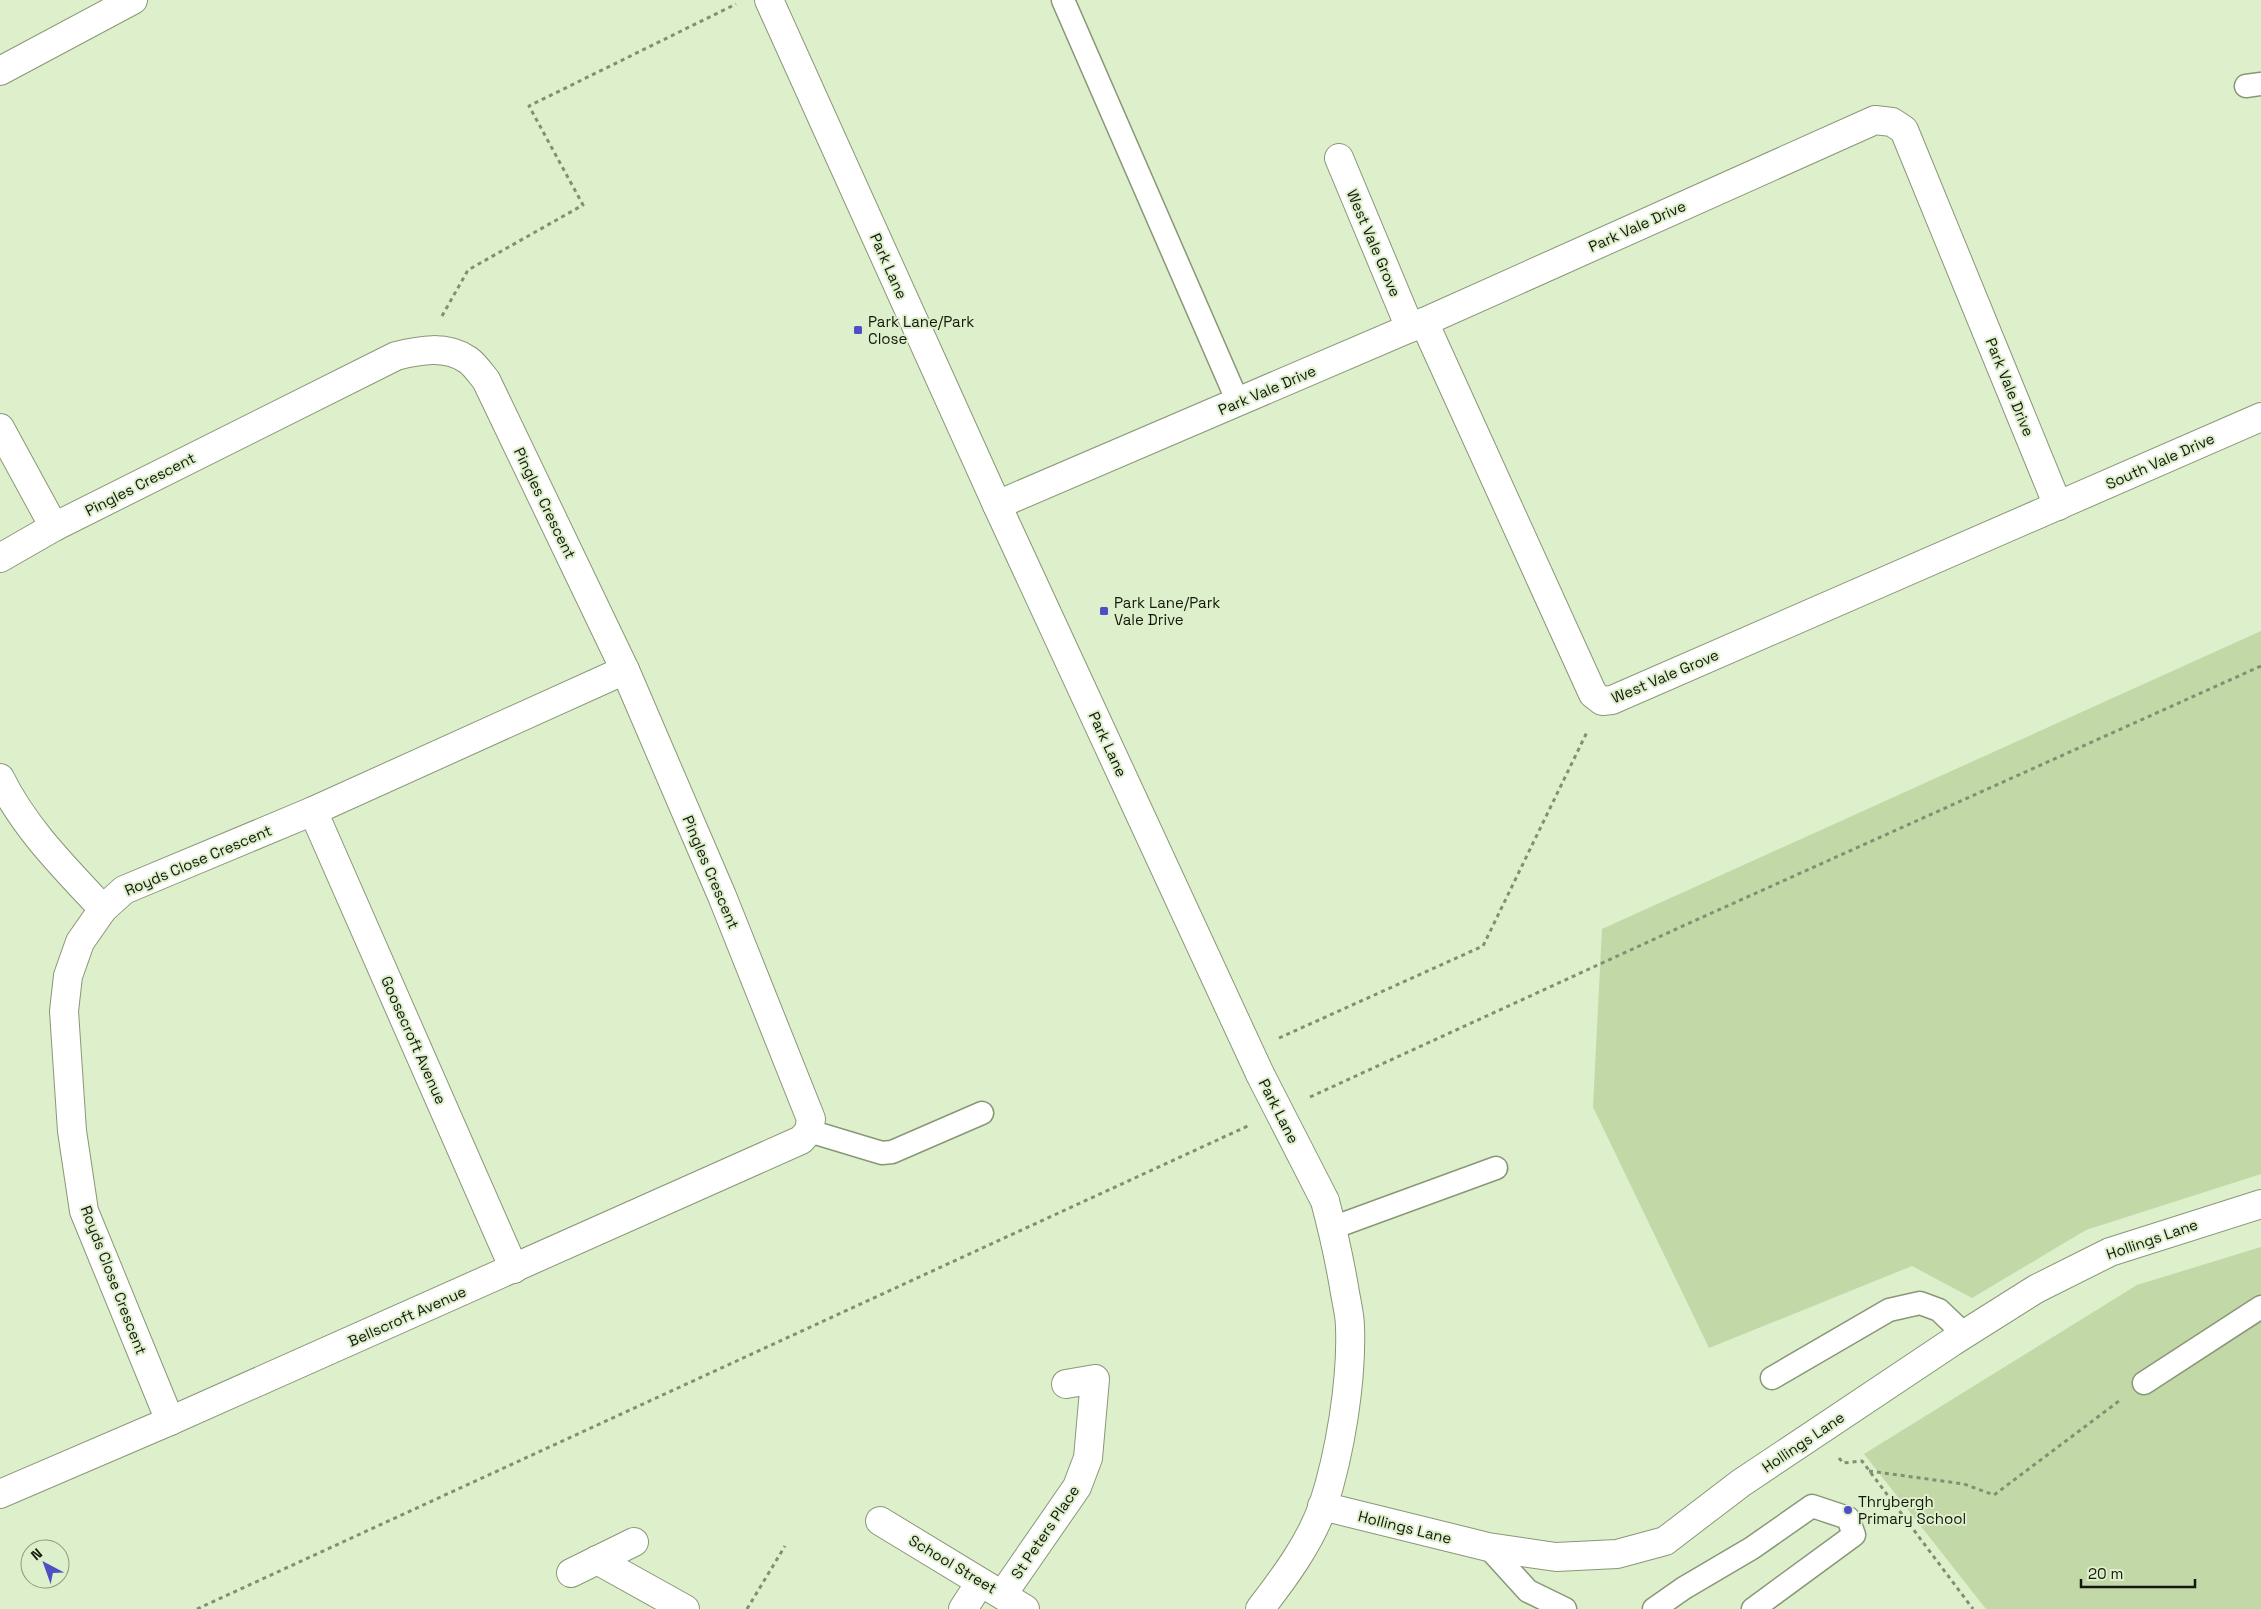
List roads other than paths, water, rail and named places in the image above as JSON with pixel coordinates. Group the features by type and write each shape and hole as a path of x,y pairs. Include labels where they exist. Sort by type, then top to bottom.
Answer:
{"street":[{"path":"0,71 133,0"},
{"name":"Park Lane","path":"769,0 1254,1063 1325,1201 1332,1228 1350,1325 1350,1379 1336,1454 1322,1506 1307,1539 1283,1579 1260,1609"},
{"name":"Park Vale Drive","path":"998,505 1417,325 1875,120 1892,122 1904,130 2058,506"},
{"name":"West Vale Grove","path":"1339,158 1593,694 1602,701 1612,700 2058,506"},
{"name":"Pingles Crescent","path":"0,558 54,527 396,356 423,349 447,351 468,360 486,380 625,670 726,906 811,1118 809,1131"},
{"name":"South Vale Drive","path":"2058,506 2261,416"},
{"path":"0,428 54,527"},
{"name":"Royds Close Crescent","path":"170,1421 84,1211 72,1131 64,1011 68,976 80,942 103,909 124,890 313,811 625,670"},
{"path":"0,778 11,801 41,843 103,909"},
{"name":"Goosecroft Avenue","path":"313,811 514,1269"},
{"name":"Bellscroft Avenue","path":"0,1494 514,1269 801,1140 809,1131"},
{"name":"Hollings Lane","path":"1322,1506 1488,1547 1556,1558 1617,1554 1665,1541 1741,1483 1964,1334 2036,1289 2110,1252 2261,1204"},
{"name":"St Peters Place","path":"991,1588 1077,1487 1088,1458 1095,1379 1066,1384"},
{"name":"School Street","path":"880,1521 1025,1609"},
{"path":"571,1573 634,1542"},
{"path":"597,1560 685,1609"},
{"path":"963,1609 991,1588"}],"lane":[{"path":"1063,0 1238,402"},
{"path":"809,1131 882,1154 892,1152 982,1113"},
{"path":"1332,1228 1496,1168"},
{"path":"1772,1378 1889,1310 1920,1303 1939,1310 1964,1334"},
{"path":"2144,1383 2261,1307"},
{"path":"1654,1609 1684,1588 1752,1548 1812,1506 1848,1518 1854,1535 1753,1609"},
{"path":"1488,1547 1528,1591 1565,1609"}],"place":[{"name":"Park Lane/Park Close","path":"858,330"},
{"name":"Park Lane/Park Vale Drive","path":"1104,611"},
{"name":"Thrybergh Primary School","path":"1848,1510"}]}
